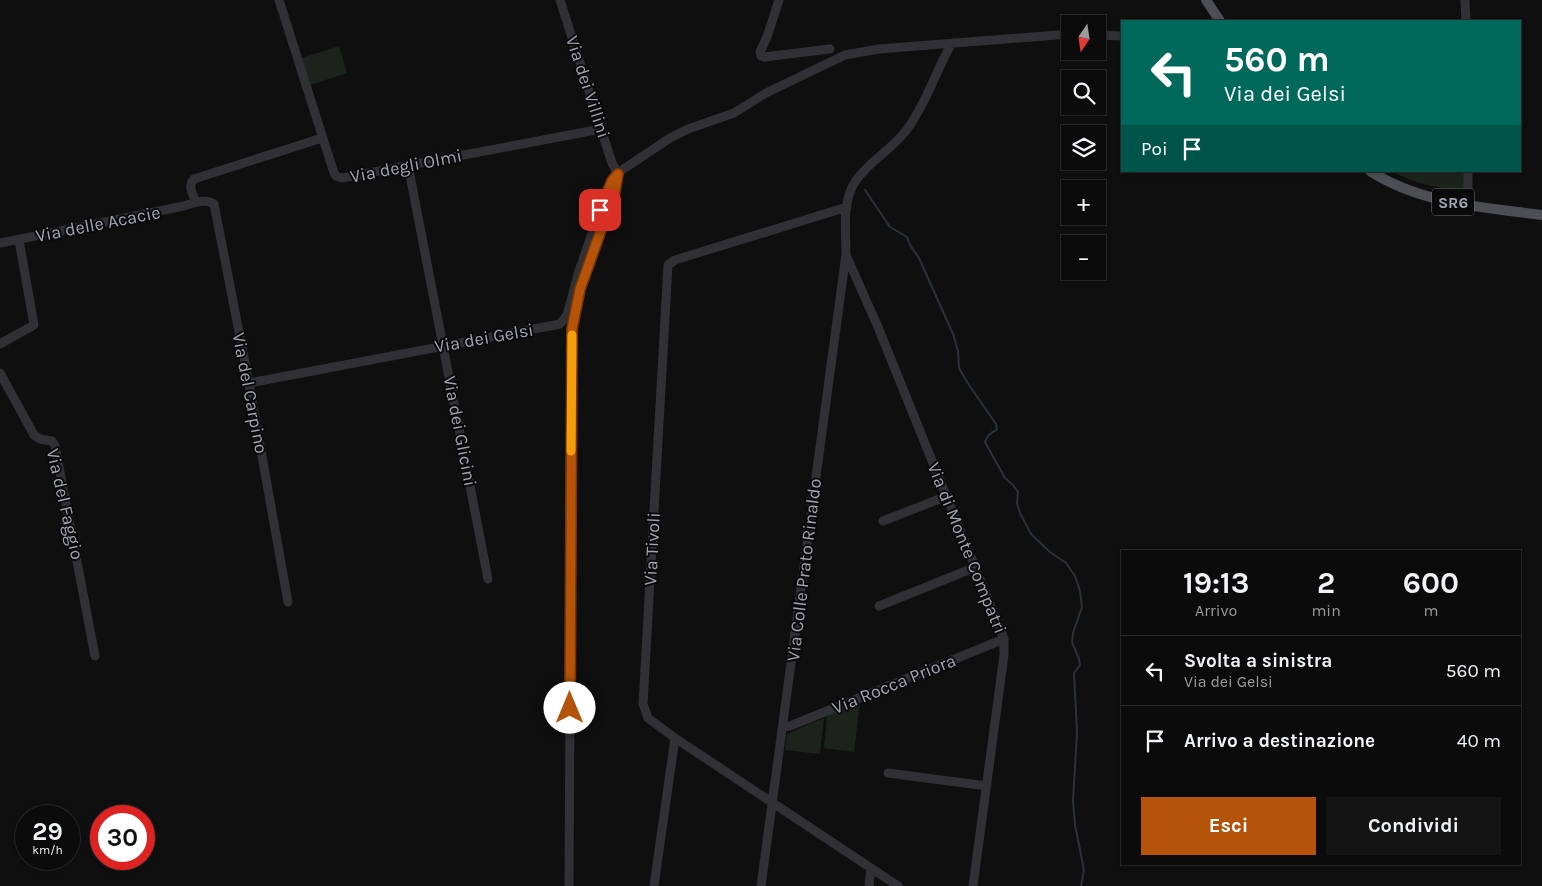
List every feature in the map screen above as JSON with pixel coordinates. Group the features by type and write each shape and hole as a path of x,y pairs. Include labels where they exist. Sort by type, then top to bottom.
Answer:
{"main road":[{"path":"1206,0 1219,20"},
{"name":"SR6","path":"1372,172 1405,190 1439,200 1542,215"}],"street":[{"name":"Via degli Olmi","path":"279,0 334,174 339,178 601,129"},
{"name":"Via dei Villini","path":"560,0 612,163 618,174"},
{"path":"779,0 768,37 760,52 761,56 830,49"},
{"path":"1465,0 1466,20"},
{"path":"569,886 572,329 580,289 615,191 618,174 674,136 734,113 766,93 843,56 856,52 1061,35"},
{"path":"1106,35 1121,36"},
{"name":"Via Colle Prato Rinaldo","path":"761,886 846,254 846,207 850,192 857,179 908,128 952,43"},
{"path":"196,202 190,185 196,178 322,138"},
{"name":"Via dei Glicini","path":"408,165 488,579"},
{"path":"1468,172 1468,205"},
{"name":"Via dei Gelsi","path":"249,383 444,345 555,326 563,321 567,314 579,271 606,193 618,174"},
{"name":"Via delle Acacie","path":"0,243 180,207 196,202"},
{"name":"Via del Carpino","path":"196,202 211,202 216,210 288,602"},
{"name":"Via Tivoli","path":"846,207 675,260 668,265 643,704 648,718 674,738 898,886"},
{"path":"0,344 34,325 19,240"},
{"name":"Via di Monte Compatri","path":"846,254 878,327 1004,639 1004,655 974,886"},
{"name":"Via del Faggio","path":"0,373 34,435 40,439 51,441 54,444 95,656"},
{"path":"883,521 947,496"},
{"path":"879,606 976,567"},
{"name":"Via Rocca Priora","path":"783,726 790,726 1004,639"},
{"path":"654,886 674,738"},
{"path":"888,773 987,786"},
{"path":"869,886 871,869"}],"shaded area":[{"path":"339,46 347,73 310,85 302,58"},
{"path":"1393,172 1465,172 1465,191 1436,187"},
{"path":"860,702 854,752 824,748 827,715"},
{"path":"824,718 820,754 785,750 787,734"}],"waterway":[{"path":"865,190 890,227 907,237 919,258 953,334 958,351 959,368 996,424 997,430 989,434 985,442 1005,478 1018,492 1017,503 1020,513 1031,534 1050,552 1066,563 1075,576 1080,591 1082,607 1073,633 1072,642 1080,665 1074,673 1077,732 1073,801 1075,825 1084,870 1081,886"}],"slow traffic":[{"path":"571,451 572,335"}],"route":[{"path":"570,708 572,329 580,289 615,191 618,174 612,181 600,210"}]}
